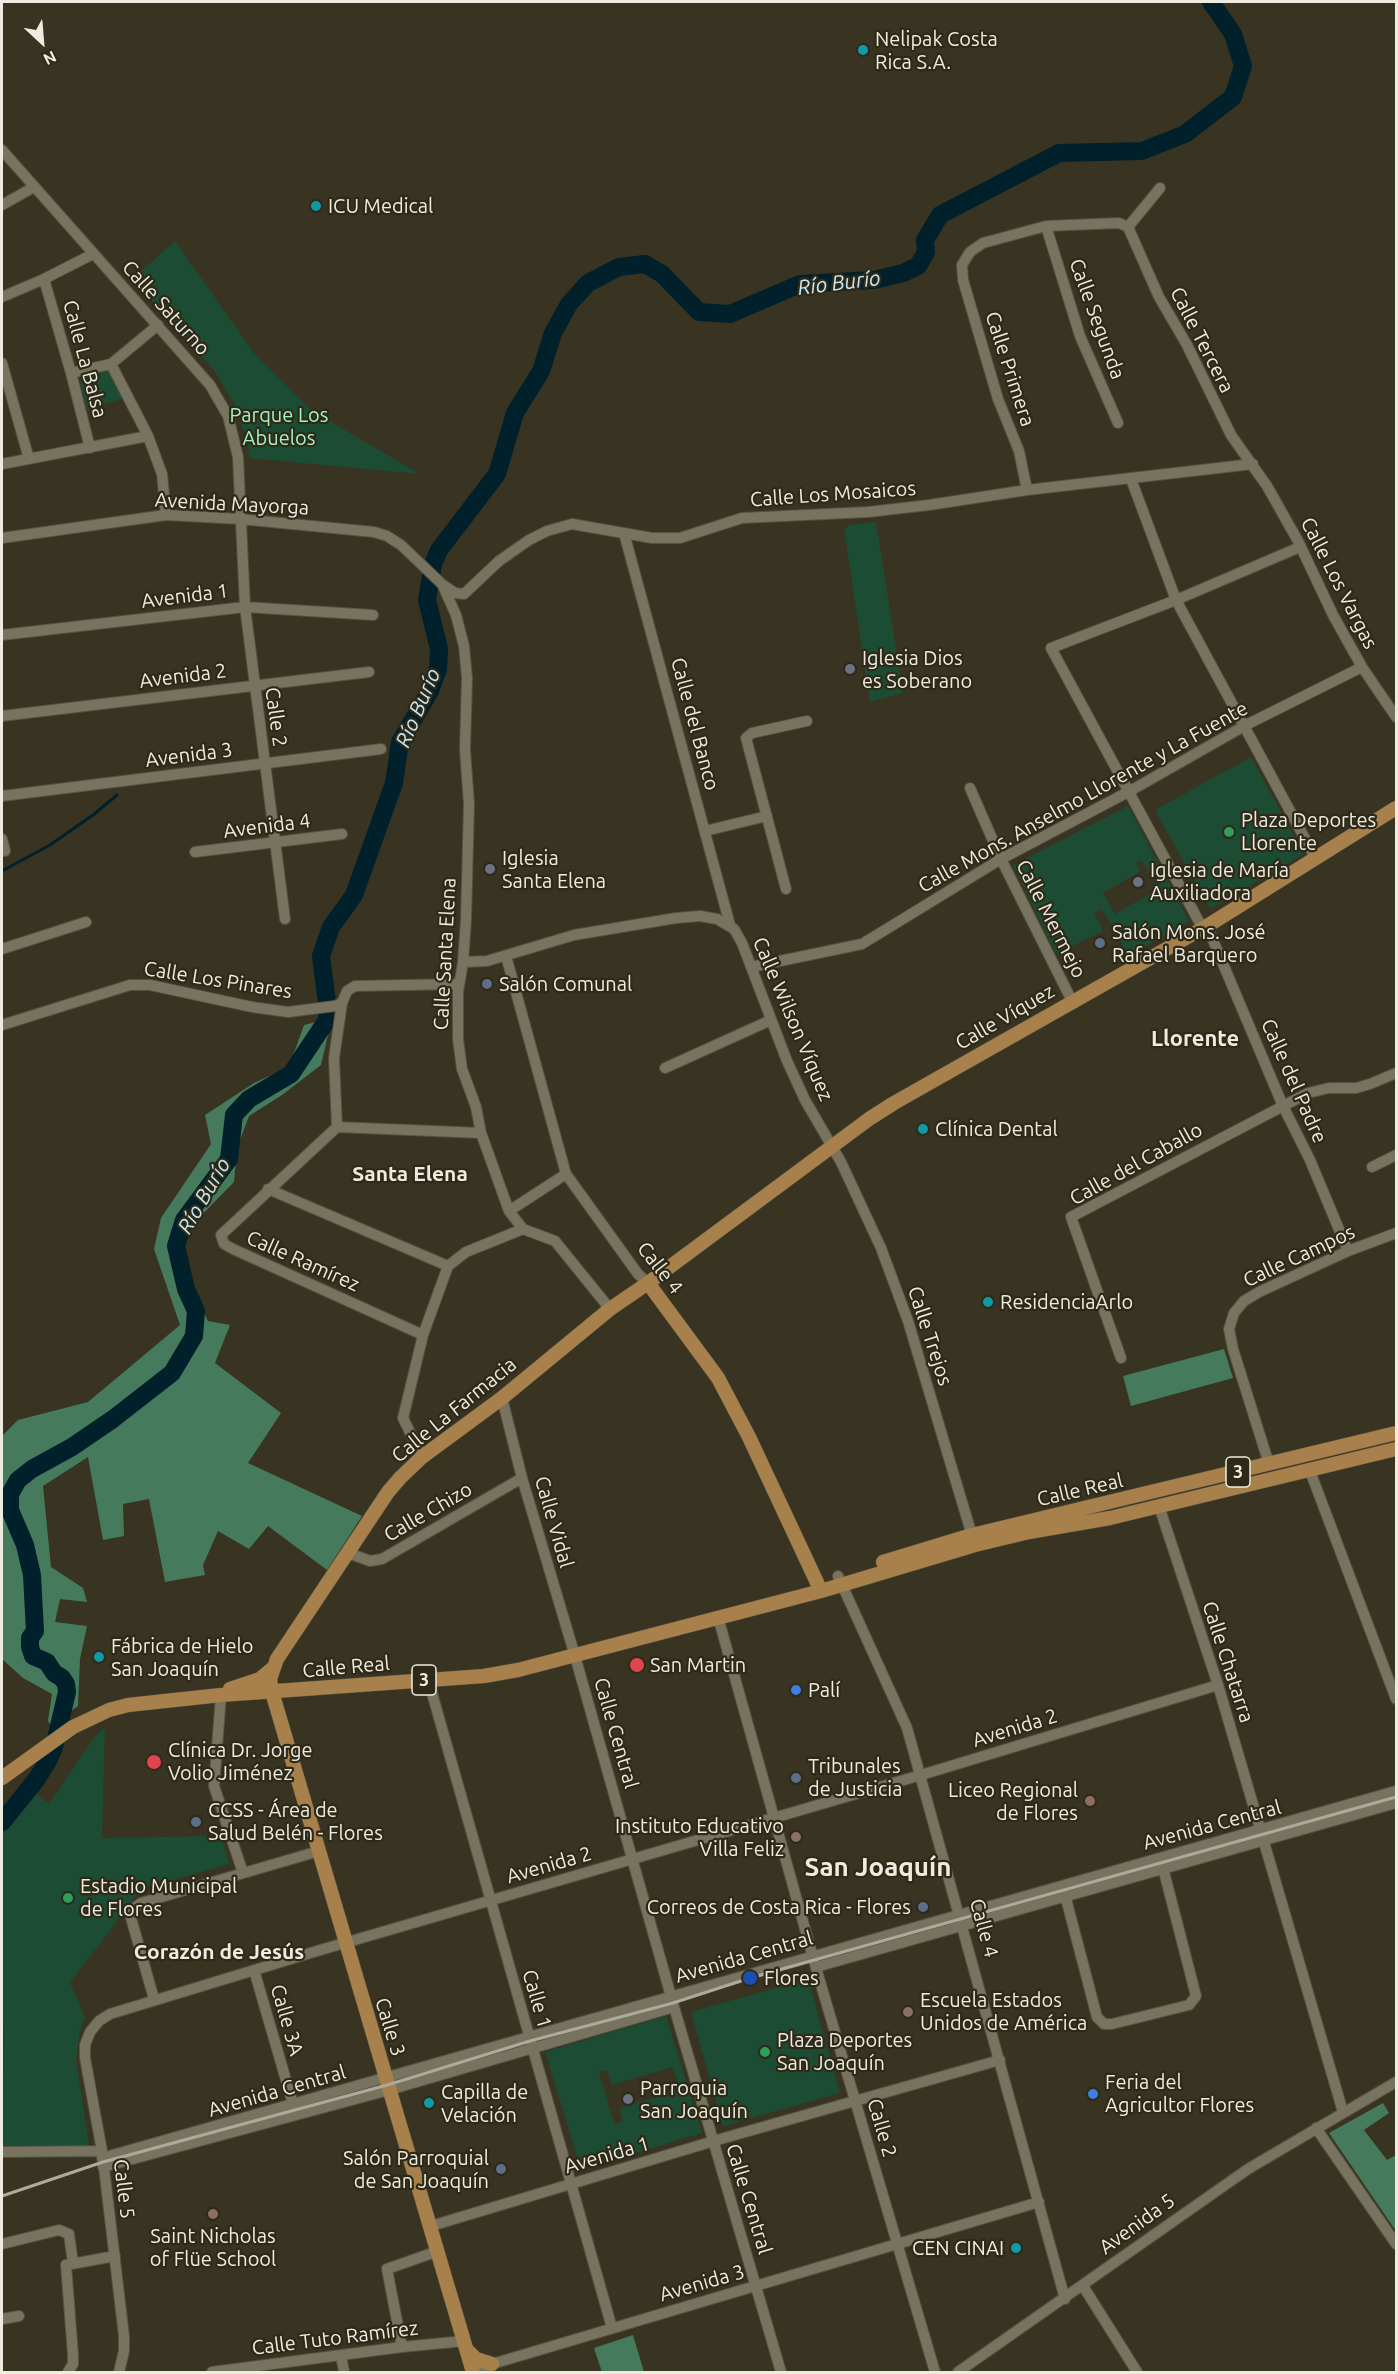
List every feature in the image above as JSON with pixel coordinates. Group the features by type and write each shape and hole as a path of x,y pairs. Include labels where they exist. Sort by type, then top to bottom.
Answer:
{"main road":[{"name":"Calle Víquez","path":"648,1283 832,1146 894,1103 1205,928 1396,808"},
{"name":"Calle La Farmacia","path":"272,1669 388,1492 422,1457 502,1398 610,1309 648,1283"},
{"name":"Calle 4","path":"648,1283 718,1378 749,1437 819,1587"},
{"name":"Calle Real","path":"2,1778 73,1727 99,1714 128,1705 221,1695 495,1674 575,1656 777,1601 974,1540 1095,1507 1396,1433"},
{"path":"1217,1492 1231,1484 1266,1472 1269,1464 1277,1468 1300,1465 1310,1471 1311,1465 1316,1462 1338,1456 1363,1442"},
{"name":"Calle Real","path":"974,1540 1159,1506 1396,1449"},
{"path":"1095,1507 1118,1509 1147,1502 1159,1506 1165,1498 1178,1494 1192,1484"},
{"path":"272,1669 270,1679 272,1692"},
{"path":"221,1695 228,1690 260,1679 272,1669"},
{"name":"Calle 3","path":"272,1692 473,2373"},
{"path":"465,2345 487,2368"}],"street":[{"name":"Calle Saturno","path":"2,150 210,385 228,416 238,457 240,519"},
{"path":"2,205 34,187"},
{"path":"1046,226 1119,223 1128,227 1160,188"},
{"name":"Calle Primera","path":"1027,490 1019,451 998,399 963,280 962,265 970,252 983,243 1046,226"},
{"name":"Calle Segunda","path":"1046,226 1080,336 1118,423"},
{"name":"Calle Tercera","path":"1128,227 1159,297 1187,345 1230,435 1252,464"},
{"path":"2,297 93,254"},
{"name":"Calle La Balsa","path":"44,279 90,448"},
{"path":"71,372 111,364 158,325"},
{"path":"2,363 29,459"},
{"path":"111,364 148,436 162,474 166,515"},
{"path":"2,464 148,436"},
{"name":"Calle Los Mosaicos","path":"456,615 469,591 506,555 547,531 572,524 652,538 681,538 742,518 868,512 1027,490 1252,464"},
{"name":"Calle Los Vargas","path":"1252,464 1267,486 1300,547 1332,615 1362,667 1396,717"},
{"path":"1131,479 1176,600 1246,725 1316,859"},
{"name":"Avenida Mayorga","path":"2,538 166,515 240,519 374,532 387,536 401,545 443,585"},
{"name":"Calle 2","path":"240,519 245,607 285,919"},
{"name":"Calle del Banco","path":"624,533 730,925"},
{"path":"1176,600 1300,547"},
{"path":"443,585 459,594 469,591"},
{"name":"Calle Santa Elena","path":"443,585 456,615 464,646 467,678 465,750 468,815 458,1039 462,1070 477,1107 481,1133 509,1211 523,1229"},
{"name":"Calle del Padre","path":"1176,600 1051,648 1205,928 1283,1106 1310,1160 1348,1251"},
{"name":"Avenida 1","path":"2,635 245,607 373,615"},
{"name":"Calle Mons. Anselmo Llorente y La Fuente","path":"751,967 862,944 1001,859 1130,791 1246,725 1362,667"},
{"name":"Avenida 2","path":"2,716 369,672"},
{"path":"786,889 746,738 752,733 807,721"},
{"name":"Avenida 3","path":"2,796 381,749"},
{"name":"Calle Mermejo","path":"970,788 1001,859 1072,1001"},
{"path":"705,831 767,816"},
{"name":"Avenida 4","path":"195,852 342,834"},
{"path":"2,839 5,851"},
{"name":"Calle Wilson Víquez","path":"463,962 477,962 506,956 574,935 676,918 700,916 717,919 730,925 738,935 805,1100 832,1146"},
{"path":"2,949 86,922"},
{"name":"Calle 4","path":"506,956 566,1174 638,1274 648,1283"},
{"path":"459,984 355,986 347,991 339,1005 334,1058 337,1127 481,1133"},
{"name":"Calle Los Pinares","path":"2,1025 130,985 150,985 252,1007 288,1012 339,1005"},
{"path":"665,1068 771,1020"},
{"path":"1283,1106 1318,1090 1356,1088 1396,1073"},
{"name":"Calle del Caballo","path":"1121,1359 1071,1217 1283,1106"},
{"name":"Calle Ramírez","path":"337,1127 222,1232 221,1239 224,1244 423,1335"},
{"name":"Calle Trejos","path":"832,1146 880,1248 908,1321 974,1540"},
{"path":"1372,1167 1396,1155"},
{"path":"509,1211 566,1174"},
{"path":"268,1189 448,1266"},
{"path":"422,1457 403,1418 423,1335 448,1266 466,1252 523,1229 555,1241 610,1309"},
{"name":"Calle Campos","path":"1269,1464 1233,1349 1229,1329 1231,1319 1239,1306 1252,1296 1348,1251 1396,1233"},
{"name":"Calle Vidal","path":"502,1398 522,1478 575,1656"},
{"path":"1310,1471 1396,1699"},
{"name":"Calle Chizo","path":"348,1553 370,1561 382,1558 522,1478"},
{"name":"Calle Chatarra","path":"1159,1506 1218,1685 1343,2112"},
{"name":"Calle 4","path":"840,1581 899,1706 921,1775 1065,2299"},
{"name":"Calle 2","path":"718,1617 816,1967 935,2373"},
{"name":"Calle Central","path":"575,1656 712,2142 782,2373"},
{"name":"Calle 1","path":"428,1679 612,2328"},
{"name":"Avenida 2","path":"99,2021 110,2014 154,1999 633,1860 1218,1685"},
{"path":"221,1695 214,1786 243,1873"},
{"name":"Avenida Central","path":"2,2152 102,2159 387,2084 673,2002 813,1955 1064,1891 1163,1869 1396,1791"},
{"name":"Avenida Central","path":"1064,1891 1160,1858 1396,1803"},
{"path":"154,1999 131,1918 133,1909 141,1903 319,1851"},
{"path":"1064,1891 1097,2017 1104,2024 1189,2005 1196,1996 1160,1858"},
{"name":"Avenida Central","path":"816,1967 961,1919"},
{"name":"Calle 3A","path":"254,1970 294,2109"},
{"name":"Calle 5","path":"99,2021 90,2032 85,2045 85,2058 115,2256 124,2336 120,2369"},
{"name":"Avenida 1","path":"431,2226 712,2142 1000,2060"},
{"name":"Avenida 5","path":"958,2373 1213,2192 1396,2082"},
{"path":"1316,2128 1396,2244"},
{"name":"Avenida 3","path":"487,2368 612,2328 1039,2202"},
{"path":"2,2244 59,2230 69,2234 73,2263"},
{"path":"402,2346 387,2269 438,2251"},
{"path":"68,2373 73,2364 74,2355 66,2265 115,2256"},
{"path":"1083,2286 1137,2373"},
{"path":"2,2319 19,2316"},
{"name":"Calle Tuto Ramírez","path":"212,2373 402,2346 465,2345"},
{"path":"341,2355 344,2373"}],"green space":[{"name":"Parque Los Abuelos","path":"175,241 254,353 312,411 420,474 249,458 248,442 232,400 214,370 132,279"},
{"path":"109,369 125,398 87,409 81,379 91,373"},
{"path":"876,522 903,693 870,702 844,529 850,525"},
{"name":"Plaza Deportes Llorente","path":"1251,757 1304,854 1210,909 1155,810"},
{"path":"1128,806 1189,921 1129,956 1102,909 1094,913 1103,931 1056,954 1013,865","holes":["1142,860 1162,895 1157,898 1153,892 1115,914 1103,893 1141,871 1136,863"]},
{"path":"332,1018 321,1065 282,1095 249,1116 237,1148 234,1182 188,1229 178,1251 181,1266 208,1321 230,1325 215,1363 281,1413 248,1463 362,1516 327,1570 268,1526 249,1549 218,1531 203,1565 205,1575 165,1582 149,1499 123,1504 124,1536 103,1540 88,1457 43,1486 51,1567 83,1588 87,1602 60,1599 55,1622 87,1626 80,1659 78,1706 51,1725 48,1721 52,1694 23,1678 2,1659 2,1436 18,1420 88,1402 180,1325 154,1249 161,1218 211,1144 205,1115 254,1083 289,1067 304,1025"},
{"path":"1224,1349 1233,1378 1131,1406 1123,1376"},
{"path":"105,1726 102,1838 221,1836 229,1864 149,1887 146,1883 70,1983 85,2017 80,2031 76,2061 90,2151 2,2148 4,2029 2,2028 2,1835 35,1793 49,1804 93,1739"},
{"name":"Plaza Deportes San Joaquín","path":"808,1979 840,2093 723,2126 691,2012"},
{"path":"666,2016 702,2133 581,2169 545,2052","holes":["673,2067 680,2090 619,2108 623,2122 614,2124 599,2072 607,2070 612,2085"]},
{"path":"1383,2103 1389,2113 1364,2130 1387,2160 1396,2155 1396,2231 1329,2133"},
{"path":"633,2335 644,2372 602,2372 594,2348"}],"waterway":[{"name":"Río Burío","path":"2,1822 36,1780 48,1761 54,1747 67,1692 62,1678 54,1673 47,1662 33,1656 30,1647 30,1638 35,1631 32,1575 25,1545 10,1510 10,1494 18,1480 32,1469 72,1447 113,1419 172,1373 194,1336 196,1311 186,1289 176,1246 184,1220 229,1159 234,1115 249,1099 291,1074 327,1020 321,956 331,927 354,895 394,783 400,742 430,691 438,669 439,649 427,600 433,564 439,550 497,474 515,413 541,371 553,333 569,304 588,283 619,267 645,264 662,274 699,312 730,314 800,284 874,280 903,273 918,266 926,252 925,240 940,215 1059,153 1142,151 1185,134 1233,97 1243,66 1233,34 1211,2"},
{"path":"2,871 50,845 117,795"}],"railway":[{"path":"2,2196 103,2162 387,2085 530,2041 673,2003 750,1978 1396,1797"}],"place":[{"name":"Nelipak Costa Rica S.A.","path":"863,50"},
{"name":"ICU Medical","path":"316,206"},
{"name":"Iglesia Dios es Soberano","path":"850,669"},
{"name":"Plaza Deportes Llorente","path":"1229,832"},
{"name":"Iglesia Santa Elena","path":"490,869"},
{"name":"Iglesia de María Auxiliadora","path":"1138,882"},
{"name":"Salón Mons. José Rafael Barquero","path":"1100,943"},
{"name":"Salón Comunal","path":"487,984"},
{"name":"Clínica Dental","path":"923,1129"},
{"name":"ResidenciaArlo","path":"988,1302"},
{"name":"Fábrica de Hielo San Joaquín","path":"99,1657"},
{"name":"San Martin","path":"637,1665"},
{"name":"Palí","path":"796,1690"},
{"name":"Clínica Dr. Jorge Volio Jiménez","path":"154,1762"},
{"name":"Tribunales de Justicia","path":"796,1778"},
{"name":"Liceo Regional de Flores","path":"1090,1801"},
{"name":"CCSS - Área de Salud Belén - Flores","path":"196,1822"},
{"name":"Instituto Educativo Villa Feliz","path":"796,1837"},
{"name":"Estadio Municipal de Flores","path":"68,1898"},
{"name":"Correos de Costa Rica - Flores","path":"923,1907"},
{"name":"Flores","path":"750,1978"},
{"name":"Escuela Estados Unidos de América","path":"908,2012"},
{"name":"Plaza Deportes San Joaquín","path":"765,2052"},
{"name":"Feria del Agricultor Flores","path":"1093,2094"},
{"name":"Parroquia San Joaquín","path":"628,2099"},
{"name":"Capilla de Velación","path":"429,2103"},
{"name":"Salón Parroquial de San Joaquín","path":"501,2169"},
{"name":"Saint Nicholas of Flüe School","path":"213,2214"},
{"name":"CEN CINAI","path":"1016,2248"}],"district":[{"name":"Llorente","path":"1195,1039"},
{"name":"Santa Elena","path":"410,1174"},
{"name":"San Joaquín","path":"878,1867"},
{"name":"Corazón de Jesús","path":"219,1952"}]}
